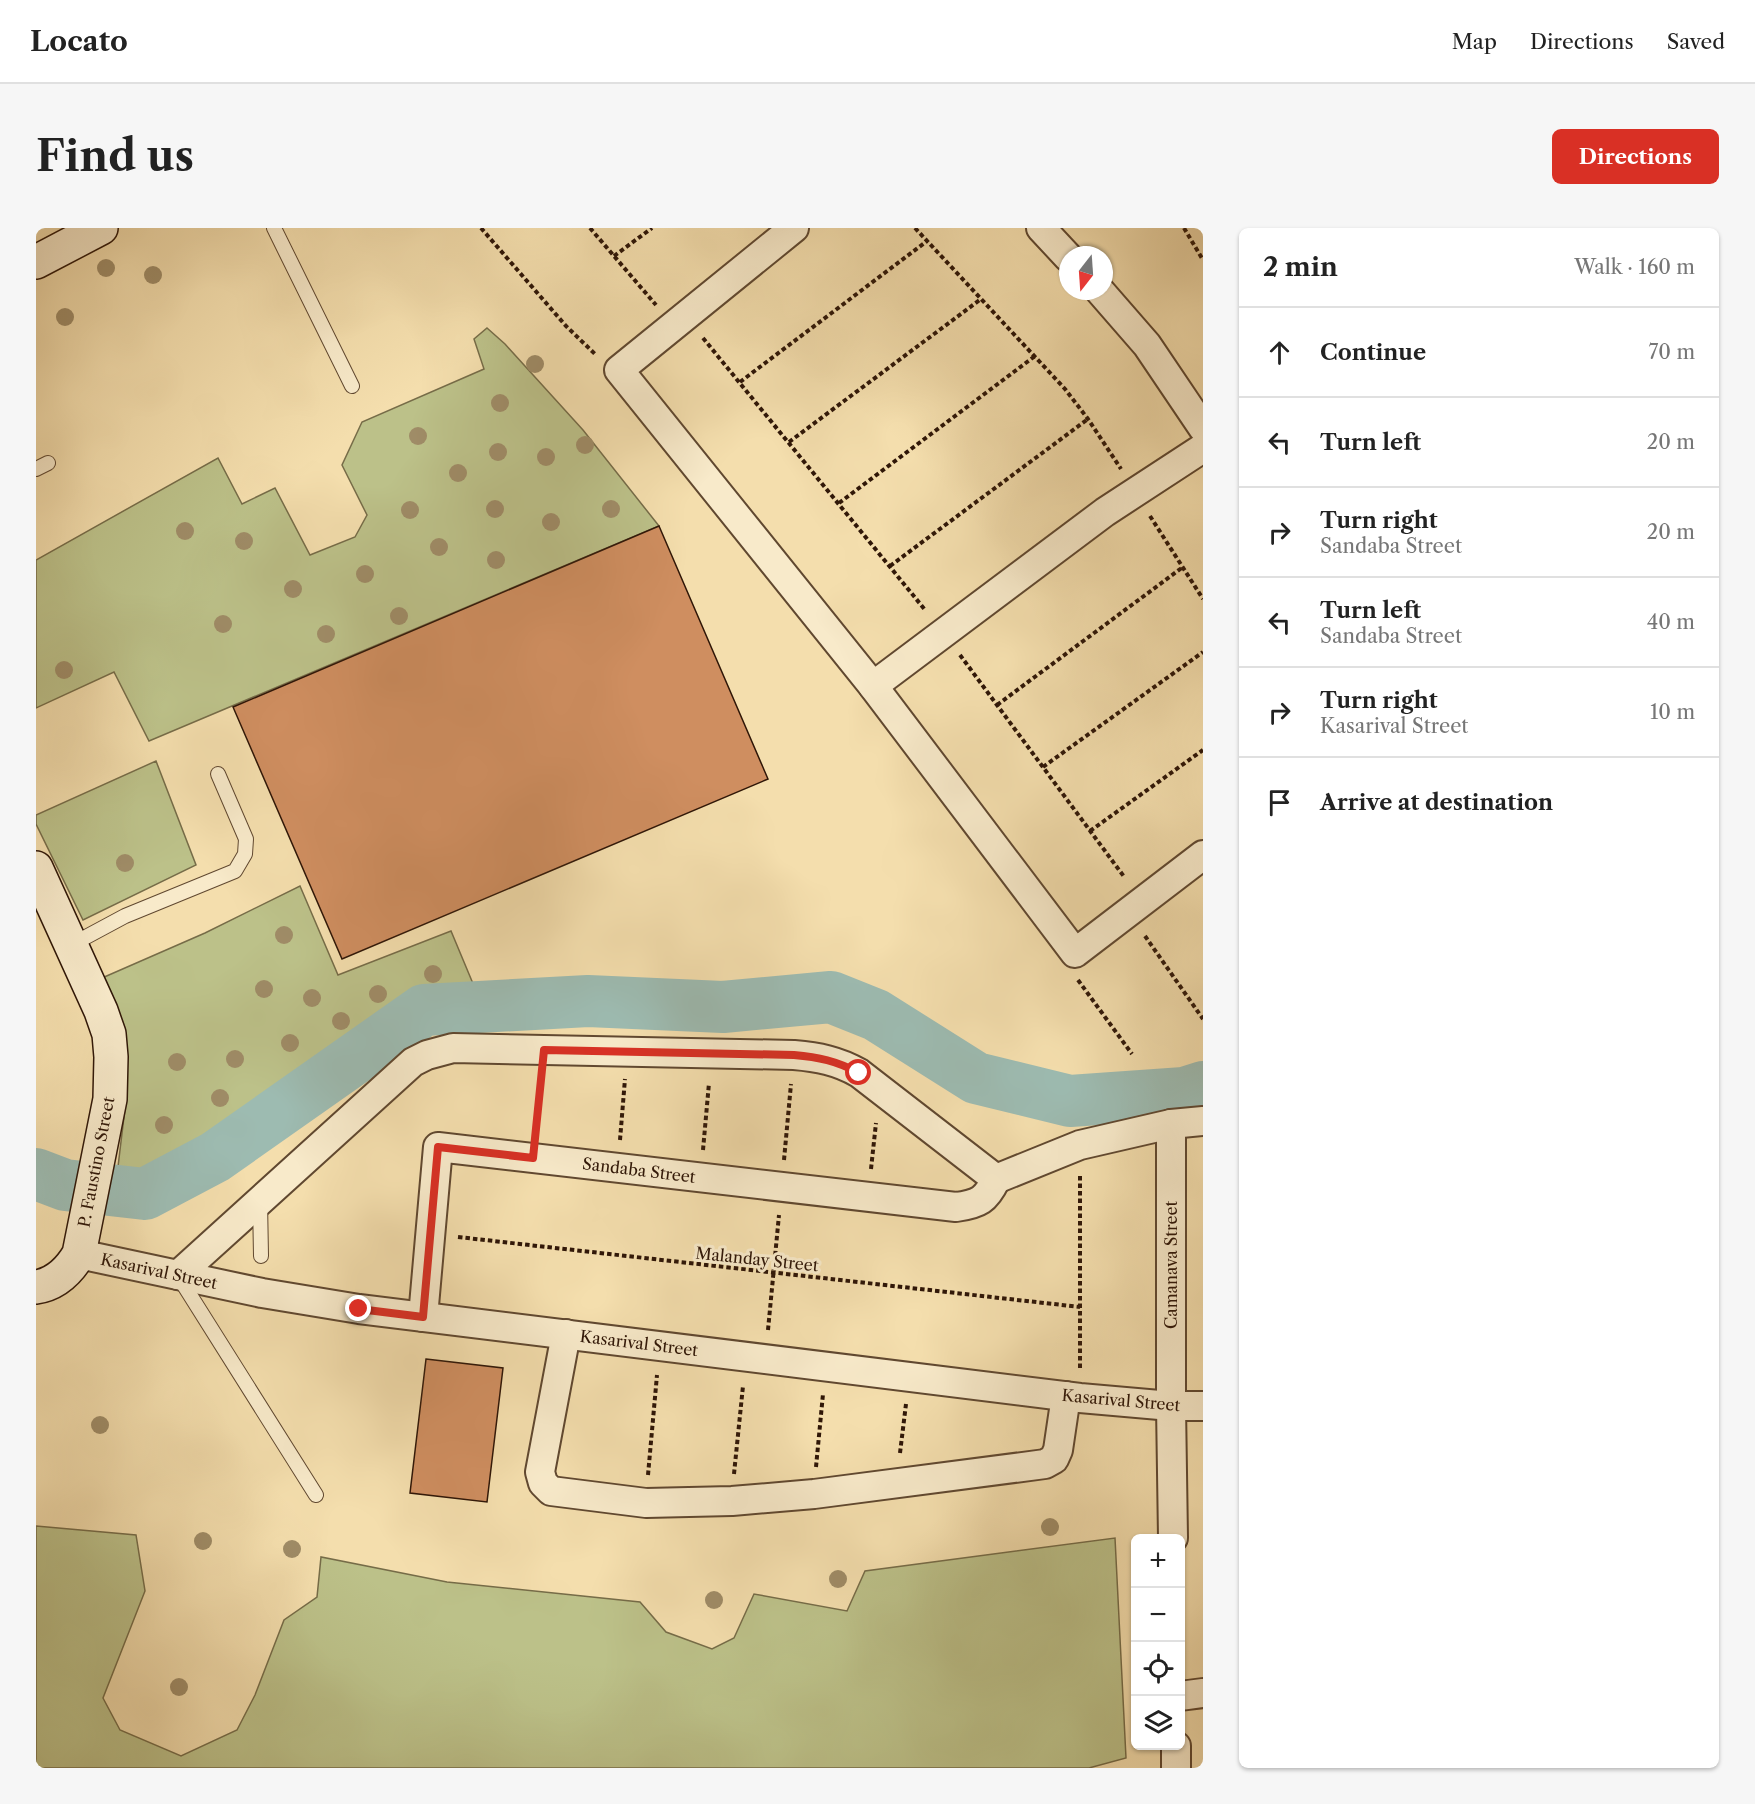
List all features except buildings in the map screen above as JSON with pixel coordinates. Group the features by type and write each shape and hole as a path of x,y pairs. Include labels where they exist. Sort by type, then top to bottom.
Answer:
{"main road":[{"path":"36,262 101,228"},
{"name":"P. Faustino Street","path":"36,868 102,1011 109,1034 110,1099 81,1240"},
{"path":"36,1287 52,1282 70,1269 81,1240"}],"street":[{"path":"794,228 619,370 873,686 1075,953 1203,855"},
{"path":"1041,228 1059,247"},
{"path":"1108,300 1147,345 1203,428"},
{"path":"873,686 1135,492 1203,448"},
{"path":"178,1275 413,1062 427,1055 453,1048 794,1055 822,1058 843,1064 859,1073 996,1179 1080,1145 1171,1124 1203,1121"},
{"name":"Camanava Street","path":"1171,1124 1173,1534"},
{"name":"Sandaba Street","path":"423,1317 438,1147 956,1207 982,1200 996,1179"},
{"name":"Kasarival Street","path":"81,1240 178,1275 312,1302 1073,1397 1203,1407"},
{"path":"566,1335 540,1472 543,1483 551,1491 646,1503 732,1501 814,1494 1045,1464 1054,1459 1059,1450 1073,1397"},
{"path":"1185,1695 1203,1693"},
{"path":"1176,1750 1176,1768"}],"lane":[{"path":"274,228 352,386"},
{"path":"71,945 125,916 235,871 245,854 246,839 218,774"},
{"path":"260,1201 261,1256"},
{"path":"178,1275 316,1495"}],"path":[{"path":"481,228 566,326 586,346 619,370"},
{"path":"590,228 614,256 740,382 944,633 1090,831 1203,1019"},
{"path":"614,256 652,228"},
{"path":"915,228 1035,356 1088,418 1203,599"},
{"path":"1184,228 1203,260"},
{"path":"740,382 927,241"},
{"path":"789,442 981,299"},
{"path":"839,503 1035,356"},
{"path":"890,566 1088,418"},
{"path":"997,705 1183,567"},
{"path":"1043,767 1203,652"},
{"path":"1090,831 1203,750"},
{"path":"1075,953 1074,970 1078,980 1132,1054"},
{"path":"533,1158 544,1050"},
{"path":"617,1168 628,1052"},
{"path":"700,1178 712,1054"},
{"path":"732,1501 756,1357 774,1273 794,1055"},
{"path":"867,1196 880,1089"},
{"path":"1073,1397 1080,1307 1080,1145"},
{"name":"Malanday Street","path":"431,1234 1080,1307"},
{"path":"646,1503 659,1345"},
{"path":"814,1494 826,1365"},
{"path":"897,1484 909,1376"}],"green space":[{"path":"487,328 505,344 583,430 659,526 149,741 114,672 36,708 36,560 218,458 242,504 275,488 310,555 355,537 367,515 342,465 362,422 484,369 474,339"},
{"path":"156,761 196,865 83,920 36,824 36,815"},
{"path":"300,886 338,975 451,931 479,998 419,1000 211,1146 143,1179 117,1175 126,1100 102,978 205,933"},
{"path":"36,1526 136,1535 145,1591 103,1698 120,1730 181,1756 237,1730 255,1695 284,1620 317,1597 321,1557 447,1582 640,1602 666,1632 712,1649 734,1638 754,1594 847,1611 865,1571 1115,1538 1126,1758 1089,1768 36,1768"}],"waterway":[{"path":"36,1174 65,1185 145,1194 215,1157 424,1010 588,1001 723,1007 831,997 876,1015 976,1078 1070,1101 1184,1093 1203,1087"}],"route":[{"path":"359,1309 423,1317 438,1147 533,1158 544,1050 794,1055 822,1058 843,1064 859,1073"}]}
